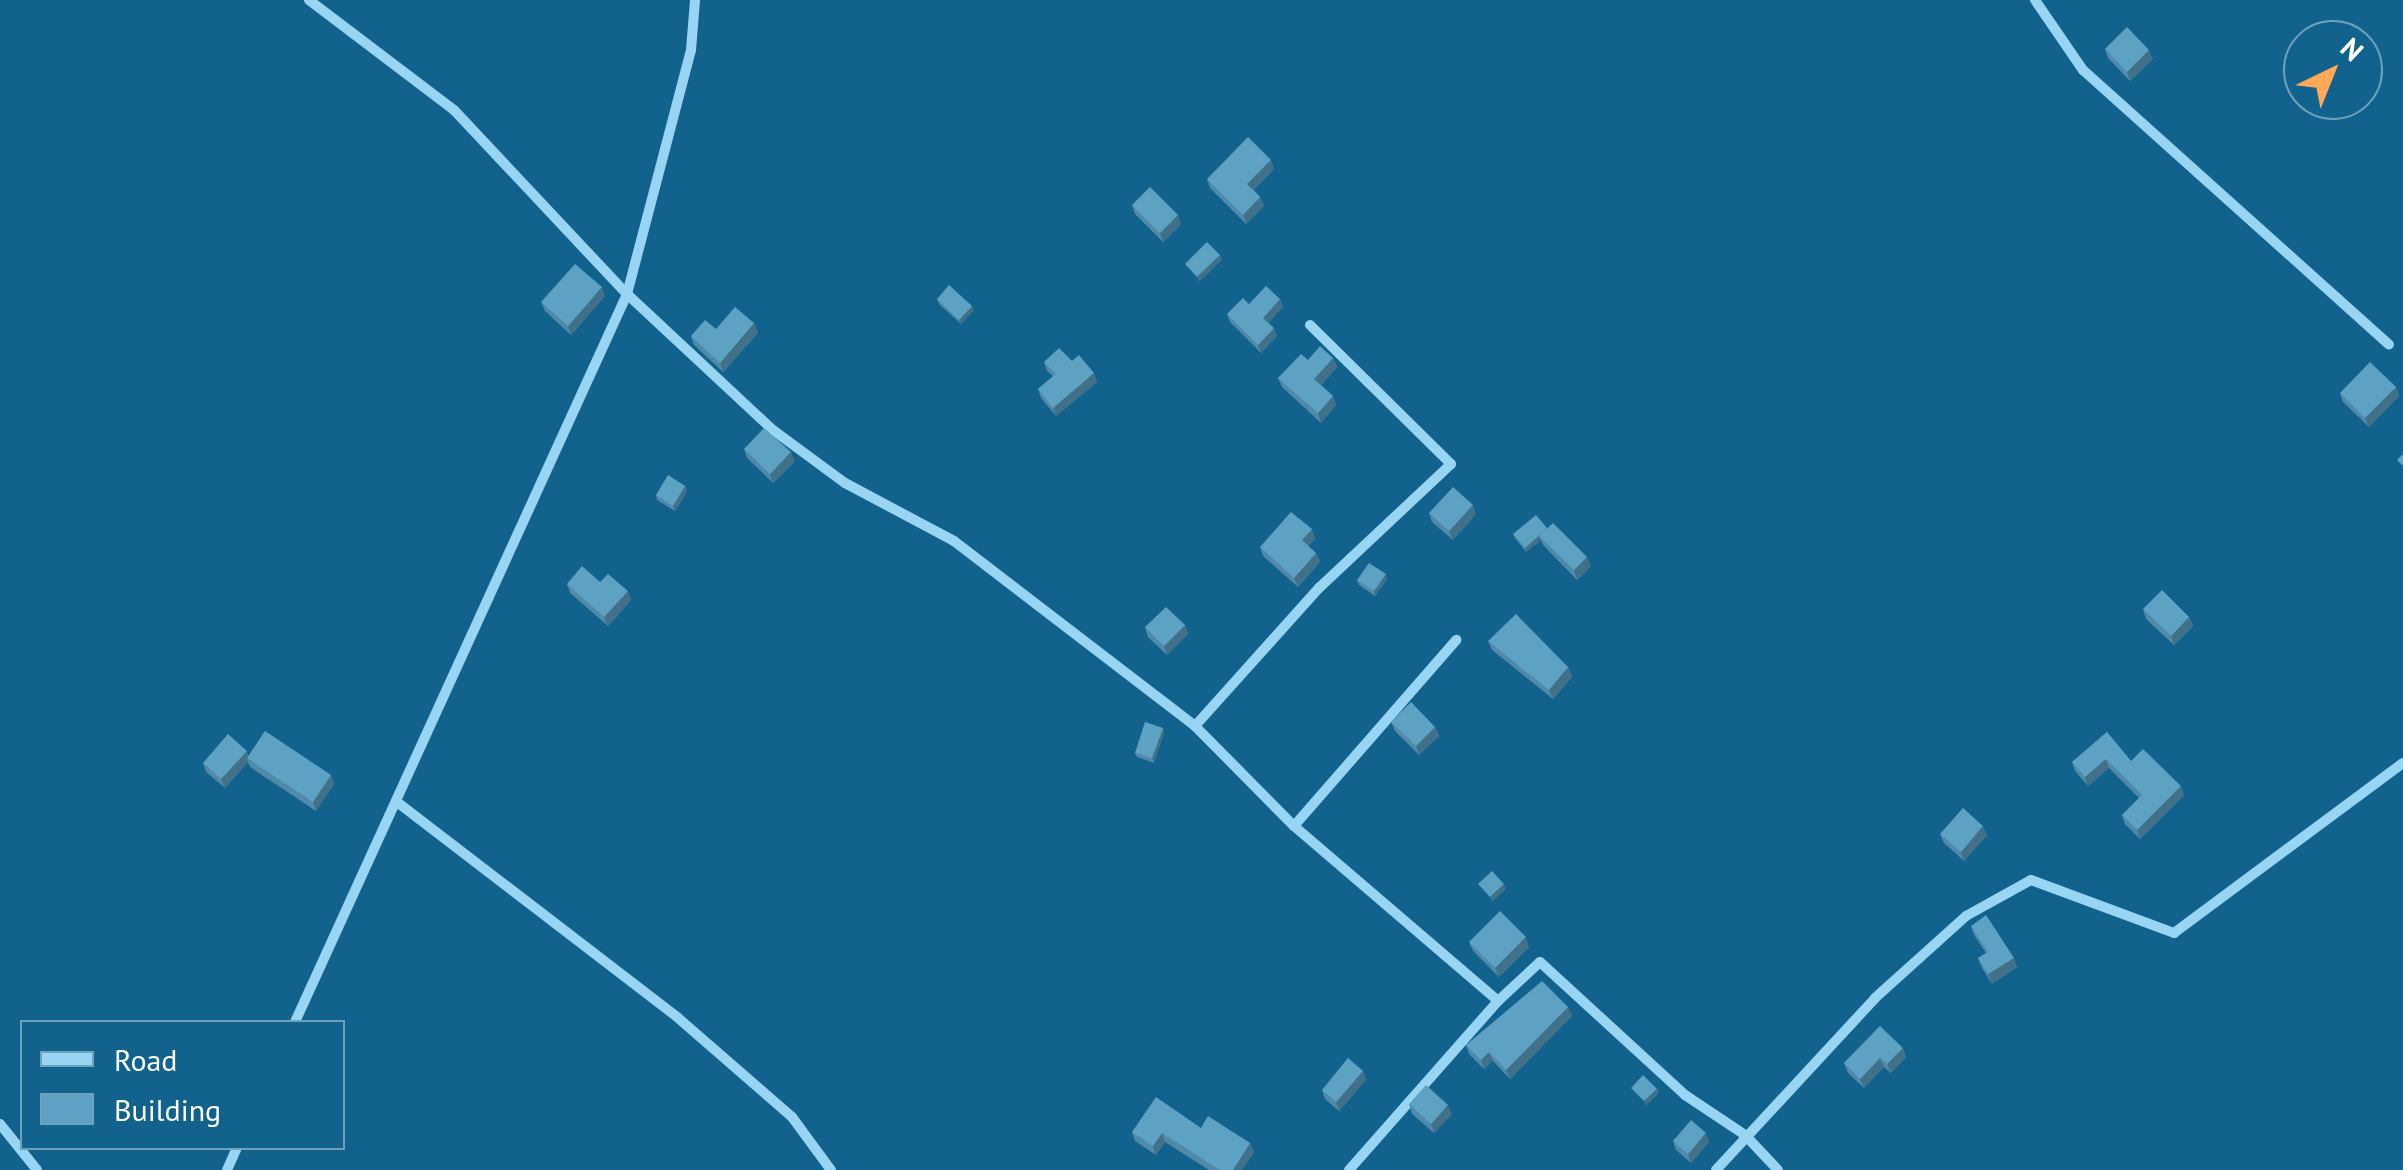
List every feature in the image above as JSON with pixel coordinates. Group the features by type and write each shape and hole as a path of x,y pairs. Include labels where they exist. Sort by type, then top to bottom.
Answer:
{"street":[{"path":"309,0 454,110 627,294 773,430 845,483 954,541 1195,726 1294,826 1498,1001"},
{"path":"296,1020 627,294 691,50 695,0"},
{"path":"2035,0 2082,70 2388,345"},
{"path":"1195,726 1319,588 1451,464 1310,325"},
{"path":"1294,826 1456,640"},
{"path":"1716,1170 1875,998 1966,916 2030,880 2174,933 2403,764"},
{"path":"397,802 676,1016 792,1117 831,1170"},
{"path":"1349,1170 1498,1001 1540,962 1685,1094 1745,1135 1778,1170"},
{"path":"0,1124 20,1150"},
{"path":"20,1150 36,1170"}],"building":[{"path":"2127,27 2149,50 2127,72 2105,49"},
{"path":"1248,137 1271,160 1247,184 1260,197 1243,215 1207,179"},
{"path":"1150,187 1178,215 1160,233 1132,205"},
{"path":"1207,242 1220,255 1197,277 1185,264"},
{"path":"575,264 602,287 568,326 541,302"},
{"path":"949,285 972,306 959,320 937,299"},
{"path":"1266,286 1280,299 1263,318 1274,328 1258,345 1227,314 1243,298 1249,304"},
{"path":"735,307 754,323 720,363 691,336 705,320 716,329"},
{"path":"1320,346 1333,358 1314,379 1333,396 1318,413 1278,378 1301,354 1308,360"},
{"path":"1059,348 1072,361 1079,355 1094,373 1053,408 1038,389 1056,374 1044,362"},
{"path":"2370,362 2396,387 2365,418 2340,393"},
{"path":"764,428 791,452 770,474 744,449"},
{"path":"668,475 685,486 673,506 656,495"},
{"path":"1453,487 1473,505 1449,531 1429,513"},
{"path":"1291,512 1312,529 1302,540 1316,553 1294,578 1260,547"},
{"path":"1536,515 1547,528 1525,548 1513,534"},
{"path":"1553,523 1587,557 1574,570 1539,536"},
{"path":"1369,563 1386,574 1374,591 1357,580"},
{"path":"582,566 600,582 608,574 628,591 604,617 567,584"},
{"path":"2162,590 2189,617 2171,636 2143,609"},
{"path":"1166,607 1185,625 1164,646 1145,627"},
{"path":"1516,614 1568,667 1549,690 1488,641"},
{"path":"1411,702 1435,727 1416,746 1391,722"},
{"path":"1145,722 1163,728 1152,758 1135,753"},
{"path":"265,731 331,775 313,802 247,758"},
{"path":"2107,732 2131,761 2143,749 2181,786 2137,830 2122,815 2142,795 2106,759 2085,777 2072,762"},
{"path":"228,734 247,751 221,779 203,763"},
{"path":"1963,808 1983,826 1961,852 1940,834"},
{"path":"1492,871 1504,884 1490,897 1478,884"},
{"path":"1500,911 1526,937 1495,968 1469,942"},
{"path":"1986,915 2014,958 1988,974 1978,958 1988,952 1971,926"},
{"path":"1542,981 1568,1007 1506,1070 1489,1052 1481,1060 1466,1045"},
{"path":"1880,1026 1903,1048 1887,1064 1880,1058 1860,1079 1844,1063"},
{"path":"1348,1058 1363,1071 1336,1102 1322,1090"},
{"path":"1643,1075 1657,1089 1644,1101 1631,1088"},
{"path":"1426,1085 1448,1105 1431,1124 1409,1104"},
{"path":"1156,1097 1201,1128 1208,1116 1250,1143 1233,1170 1220,1170 1162,1133 1153,1146 1132,1132"},
{"path":"1691,1120 1706,1133 1688,1154 1673,1141"}]}
